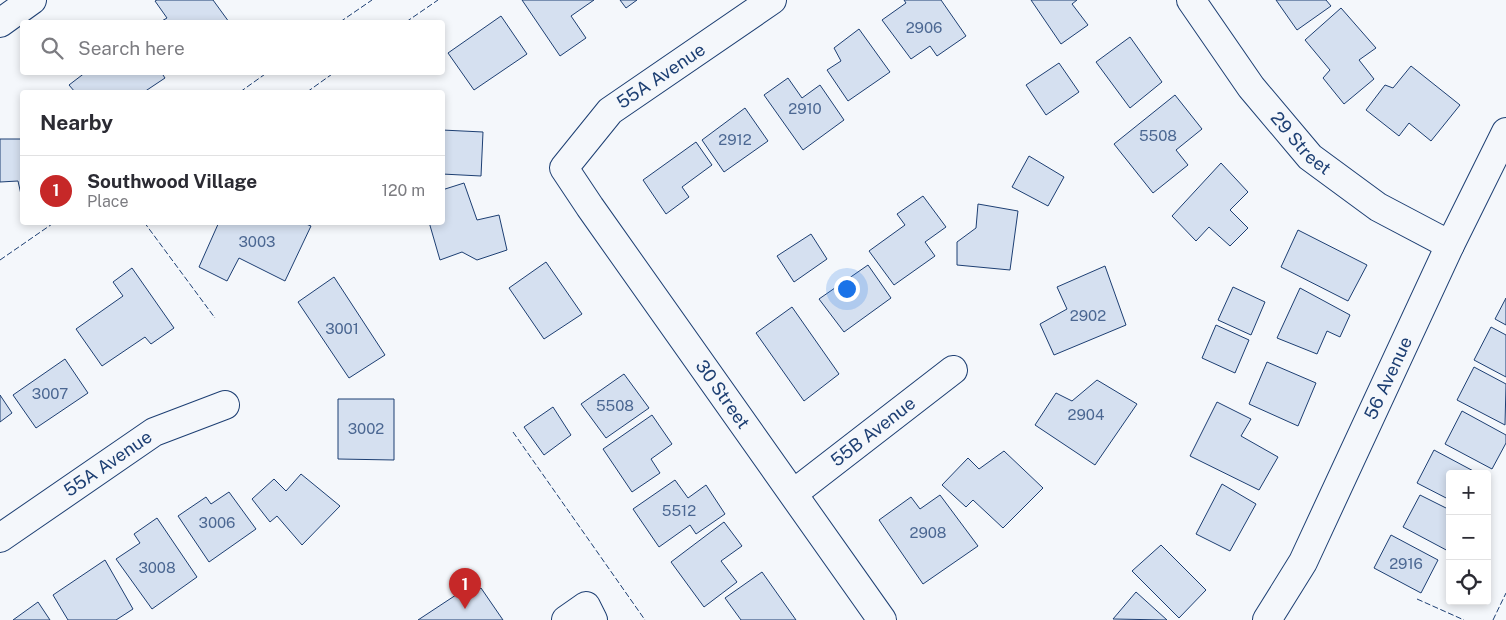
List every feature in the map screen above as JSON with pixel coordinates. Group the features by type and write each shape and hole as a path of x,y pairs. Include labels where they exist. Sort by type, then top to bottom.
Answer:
{"street":[{"path":"0,23 32,0"},
{"name":"55A Avenue","path":"564,168 610,111 772,0"},
{"name":"29 Street","path":"1191,0 1251,87 1310,157 1378,207 1450,244"},
{"name":"56 Avenue","path":"1267,620 1303,562 1450,244 1506,132"},
{"name":"30 Street","path":"564,168 595,215 794,493 882,620"},
{"name":"55B Avenue","path":"794,493 953,370"},
{"name":"55A Avenue","path":"0,538 154,432 225,405"},
{"path":"566,620 586,606 593,620"}],"building":[{"path":"213,0 228,20 164,20 167,18 155,1"},
{"path":"522,0 594,0 571,16 586,38 560,56"},
{"path":"620,0 637,0 626,8"},
{"path":"904,0 941,0 966,36 937,56 930,46 911,59 882,20 906,3"},
{"path":"1031,0 1077,0 1072,4 1088,25 1061,44"},
{"path":"1276,0 1326,0 1331,6 1297,30"},
{"path":"1341,8 1376,48 1359,60 1374,79 1344,104 1323,78 1330,70 1305,40"},
{"path":"501,16 527,54 474,90 448,53"},
{"path":"859,29 890,72 848,101 827,70 841,61 834,48"},
{"path":"1130,37 1162,82 1130,108 1096,62"},
{"path":"1059,63 1079,92 1046,115 1026,85"},
{"path":"1411,66 1460,105 1431,141 1409,123 1399,136 1366,110 1385,85 1393,88"},
{"path":"82,75 163,75 165,78 147,90 73,90 69,85"},
{"path":"788,78 802,98 820,85 844,120 803,150 764,95"},
{"path":"1175,95 1202,129 1176,150 1188,165 1153,193 1114,144"},
{"path":"745,108 768,141 724,172 702,140"},
{"path":"445,130 483,132 481,176 445,174"},
{"path":"0,139 20,139 20,190 18,181 0,182"},
{"path":"696,142 712,165 682,187 689,197 666,214 643,180"},
{"path":"1029,156 1064,177 1048,206 1012,187"},
{"path":"1221,163 1248,192 1230,210 1248,228 1230,246 1209,227 1196,241 1172,216"},
{"path":"464,183 477,220 499,215 507,250 477,260 462,252 440,260 430,225 445,225 445,189"},
{"path":"923,196 946,227 925,242 935,256 894,285 869,251 905,225 897,214"},
{"path":"978,204 1018,211 1010,270 957,265 957,242 976,228"},
{"path":"218,225 311,226 285,281 239,258 227,281 199,267"},
{"path":"1298,230 1367,265 1348,301 1281,267"},
{"path":"811,234 827,259 794,282 777,256"},
{"path":"546,262 582,314 544,339 509,288"},
{"path":"868,265 891,298 844,332 819,299"},
{"path":"1105,266 1126,325 1054,355 1040,324 1067,309 1057,287"},
{"path":"132,268 174,328 151,344 145,337 102,366 76,329 123,296 113,282"},
{"path":"334,277 385,355 349,378 298,302"},
{"path":"1233,287 1265,302 1251,335 1218,320"},
{"path":"1300,288 1350,315 1340,337 1327,331 1317,354 1277,338"},
{"path":"1506,298 1506,325 1495,319"},
{"path":"792,307 839,374 804,401 756,333"},
{"path":"1216,325 1249,340 1235,373 1202,358"},
{"path":"1491,327 1506,335 1506,377 1474,360"},
{"path":"65,359 88,393 36,428 13,395"},
{"path":"1267,362 1316,383 1298,426 1249,404"},
{"path":"1474,367 1506,384 1505,425 1457,400"},
{"path":"624,374 649,408 606,438 581,404"},
{"path":"1097,380 1137,404 1095,465 1035,425 1056,393 1072,401"},
{"path":"0,395 12,413 0,422"},
{"path":"338,399 394,399 394,460 338,459"},
{"path":"1217,402 1251,419 1241,436 1278,457 1259,490 1190,456"},
{"path":"553,407 571,435 544,455 524,427"},
{"path":"1462,411 1506,435 1506,443 1492,469 1445,444"},
{"path":"652,415 672,444 651,459 660,473 632,492 603,449"},
{"path":"1434,450 1472,470 1446,470 1446,498 1417,483"},
{"path":"1004,451 1043,488 1003,528 973,500 966,507 942,485 968,458 979,469"},
{"path":"301,474 340,506 302,545 277,516 270,522 252,499 274,479 286,491"},
{"path":"675,480 688,498 706,485 725,514 696,534 690,525 659,547 633,509"},
{"path":"1222,484 1256,504 1230,551 1196,534"},
{"path":"229,492 256,529 209,562 178,516 206,497 211,504"},
{"path":"940,495 978,546 923,584 879,520 911,497 920,509"},
{"path":"1420,495 1446,508 1446,550 1403,527"},
{"path":"157,518 197,577 152,609 116,559 140,543 134,534"},
{"path":"724,522 742,546 721,561 737,582 704,607 671,562"},
{"path":"1391,535 1438,560 1421,593 1374,568"},
{"path":"1161,545 1206,590 1179,618 1132,571"},
{"path":"105,560 133,609 116,620 68,620 53,595"},
{"path":"762,572 796,620 741,620 725,598"},
{"path":"481,588 503,620 418,620 462,591 466,598"},
{"path":"1136,592 1167,620 1113,619"},
{"path":"38,602 50,620 13,620"}],"fence":[{"path":"343,20 372,0"},
{"path":"409,20 438,0"},
{"path":"243,90 264,75"},
{"path":"310,90 331,75"},
{"path":"0,260 51,225"},
{"path":"146,225 215,318"},
{"path":"513,432 645,620"},
{"path":"1493,620 1506,593"},
{"path":"1417,599 1464,620"}],"place":[{"name":"Southwood Village","path":"465,609"}]}
